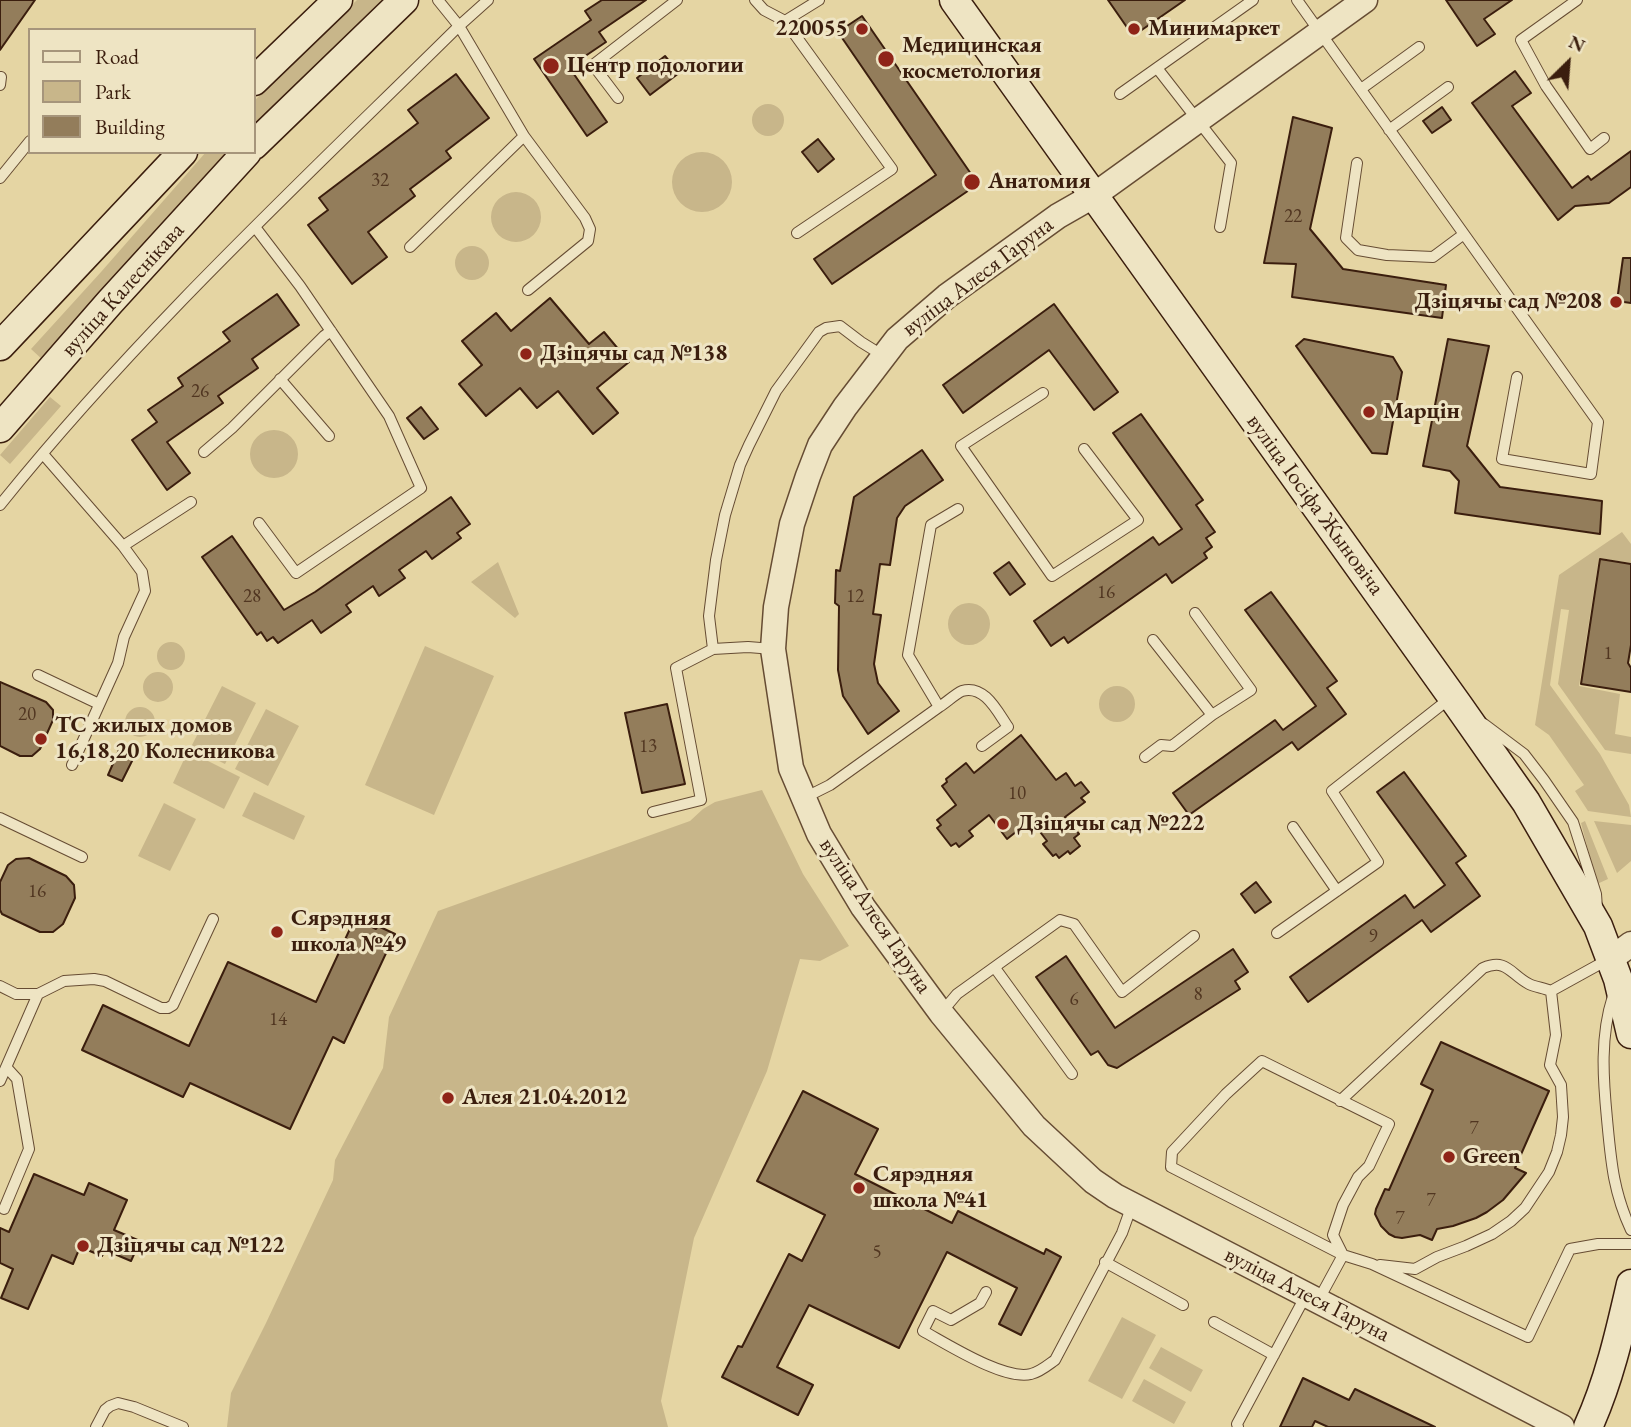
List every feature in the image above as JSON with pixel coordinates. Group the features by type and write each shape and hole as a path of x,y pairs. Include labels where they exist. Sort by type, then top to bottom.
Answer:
{"main road":[{"path":"256,79 338,0"},
{"path":"256,143 404,0"},
{"name":"вуліца Іосіфа Жыновіча","path":"954,0 1526,803 1620,960 1631,1034"},
{"path":"0,346 181,154"},
{"name":"вуліца Калеснікава","path":"4,415 245,154"},
{"path":"1588,1427 1598,1405 1615,1350 1631,1284"}],"street":[{"name":"вуліца Алеся Гаруна","path":"1365,0 1093,196 1058,216 947,296 897,339 845,407 820,445 792,524 776,607 773,649 791,768 819,834 863,906 941,1013 1034,1126 1093,1181 1115,1196 1562,1427"}],"lane":[{"path":"438,0 459,26 524,136 585,218 590,229 588,241 528,290"},
{"path":"0,505 164,317 488,0"},
{"path":"618,97 593,65 677,0"},
{"path":"755,0 764,10 785,21 892,169 797,233"},
{"path":"785,21 819,0"},
{"path":"1120,94 1253,0"},
{"path":"1297,0 1598,422 1591,474 1502,459 1517,377"},
{"path":"1577,0 1521,40 1546,86 1590,149 1604,138"},
{"path":"1361,89 1419,47"},
{"path":"1157,68 1231,163 1220,227"},
{"path":"1389,130 1448,87"},
{"path":"410,247 524,136"},
{"path":"0,178 28,143"},
{"path":"1357,163 1346,238 1357,250 1387,255 1433,257 1464,234"},
{"path":"255,227 300,286 389,416 421,488 296,573 259,523"},
{"path":"713,649 709,616 724,515 740,465 776,391 814,338 826,328 840,326 883,356"},
{"path":"204,452 331,331"},
{"path":"281,379 329,436"},
{"path":"1043,393 961,446 1052,576 1138,520 1084,449"},
{"path":"43,454 123,546 142,572 145,592 124,636 118,663 72,765"},
{"path":"123,546 191,502"},
{"path":"939,707 908,655 932,525 958,509"},
{"path":"1145,757 1161,745 1172,746 1212,715 1251,690 1195,613"},
{"path":"1153,640 1212,715"},
{"path":"653,812 701,800 676,668 713,649 773,649"},
{"path":"38,675 99,704"},
{"path":"804,798 830,785 962,691 975,691 985,696 1007,727 982,746"},
{"path":"1277,933 1378,862 1332,792 1455,701"},
{"path":"0,818 82,857"},
{"path":"1293,827 1337,891"},
{"path":"0,986 16,994 38,994 64,981 94,979 105,981 168,1008 173,1006 213,919"},
{"path":"941,1013 957,994 1060,920 1074,924 1122,992 1194,936"},
{"path":"1340,1101 1483,968 1496,964 1506,967 1529,984 1551,990 1620,960"},
{"path":"1620,960 1606,1020 1603,1076 1612,1175 1622,1212 1631,1230"},
{"path":"995,968 1072,1074"},
{"path":"1372,1264 1415,1269 1492,1234 1525,1208 1538,1190 1557,1152 1563,1117 1561,1085 1550,1065 1556,1035 1551,990"},
{"path":"0,1081 38,994"},
{"path":"1343,1255 1333,1235 1343,1205 1358,1177 1369,1166 1389,1124 1262,1061 1226,1094 1172,1152 1171,1167 1343,1255 1372,1264 1528,1337 1570,1249 1598,1244 1631,1244"},
{"path":"4,1209 29,1149 17,1079 7,1068"},
{"path":"986,1292 980,1303 950,1320 933,1311 923,1331 1006,1373 1034,1374 1055,1360 1122,1233 1133,1205"},
{"path":"1238,1427 1237,1423 1274,1355 1343,1255"},
{"path":"1105,1262 1183,1305"},
{"path":"1214,1322 1274,1355"},
{"path":"96,1427 105,1410 118,1403 183,1427"}],"green space":[{"path":"357,0 394,0 256,136 256,99"},
{"path":"768,104 779,109 784,120 779,131 768,136 757,131 752,120 757,109"},
{"path":"702,152 723,161 732,182 723,203 702,212 681,203 672,182 681,161"},
{"path":"204,154 238,154 45,362 31,349"},
{"path":"516,192 533,200 541,217 533,234 516,242 499,234 491,217 499,200"},
{"path":"472,246 484,251 489,263 484,275 472,280 460,275 455,263 460,251"},
{"path":"50,397 61,406 10,464 0,455"},
{"path":"274,430 283,431 291,437 297,445 297,463 291,471 283,477 274,478 265,477 257,471 251,463 250,454 251,445 257,437 265,431"},
{"path":"1622,532 1631,544 1631,563 1599,558 1579,686 1620,694 1615,734 1631,737 1631,754 1605,750 1558,684 1569,610 1561,609 1550,685 1600,754 1629,805 1631,817 1588,811 1575,791 1584,785 1549,735 1535,725 1559,575"},
{"path":"498,562 519,614 515,618 471,582"},
{"path":"969,603 984,609 990,624 984,639 969,645 954,639 948,624 954,609"},
{"path":"171,642 181,646 185,656 181,666 171,670 161,666 157,656 161,646"},
{"path":"425,646 494,676 434,815 365,785"},
{"path":"158,672 168,677 173,687 168,697 158,702 148,697 143,687 148,677"},
{"path":"222,686 256,703 225,764 191,747"},
{"path":"1117,686 1130,691 1135,704 1130,717 1117,722 1104,717 1099,704 1104,691"},
{"path":"140,707 150,712 155,722 150,732 140,737 130,732 125,722 130,712"},
{"path":"266,709 299,726 268,786 235,769"},
{"path":"188,751 240,777 224,809 173,783"},
{"path":"762,790 803,874 849,946 820,961 800,959 767,1071 694,1238 661,1401 668,1427 227,1427 231,1393 333,1180 335,1160 383,1068 389,1017 438,911 690,821 715,802"},
{"path":"254,792 305,816 294,840 242,816"},
{"path":"164,803 196,819 170,871 138,856"},
{"path":"1585,821 1608,879 1597,884 1581,823"},
{"path":"1594,821 1631,825 1631,861 1617,873"},
{"path":"1122,1317 1156,1335 1122,1399 1088,1381"},
{"path":"1161,1347 1203,1370 1191,1392 1149,1368"},
{"path":"1144,1379 1186,1402 1174,1424 1132,1401"}],"building":[{"path":"0,0 35,0 0,50"},
{"path":"602,0 646,0 599,32 606,42 569,67 607,122 587,136 534,59 591,20 585,11"},
{"path":"1108,0 1185,0 1133,36"},
{"path":"1446,0 1512,0 1484,19 1495,34 1477,46"},
{"path":"862,16 978,184 832,284 814,259 936,175 838,32"},
{"path":"665,56 679,73 650,95 637,78"},
{"path":"1515,71 1531,93 1512,106 1572,188 1588,176 1591,180 1631,151 1631,187 1609,203 1575,206 1558,220 1472,103"},
{"path":"456,74 489,118 446,151 451,158 410,189 415,196 368,232 387,257 352,284 308,225 328,210 319,198 418,123 408,110"},
{"path":"1442,107 1451,120 1432,133 1423,121"},
{"path":"1293,117 1332,128 1310,229 1343,269 1446,285 1442,318 1292,297 1296,264 1264,263"},
{"path":"818,139 834,159 818,172 802,152"},
{"path":"1623,258 1631,258 1631,303 1617,301"},
{"path":"277,294 299,325 252,359 258,368 218,396 223,403 167,442 190,473 167,490 132,440 157,422 148,410 183,386 178,378 230,341 223,332"},
{"path":"550,298 589,344 604,332 629,362 597,388 618,413 593,434 558,391 537,408 520,388 486,416 459,384 482,365 462,341 496,313 511,331"},
{"path":"1054,304 1118,392 1094,410 1049,350 963,413 943,385"},
{"name":"Марцін","path":"1304,339 1393,357 1402,372 1387,454 1372,453 1296,346"},
{"path":"1448,339 1489,346 1467,446 1500,487 1602,501 1600,534 1455,513 1459,481 1450,471 1423,466"},
{"path":"421,407 438,429 424,439 407,418"},
{"path":"1141,414 1203,500 1196,505 1215,532 1206,538 1212,547 1204,553 1207,558 1172,583 1166,574 1068,643 1064,637 1051,646 1034,621 1153,537 1159,545 1182,529 1113,433"},
{"path":"922,450 943,480 905,506 897,518 890,565 880,564 873,614 881,615 874,664 878,683 899,711 868,734 843,696 838,670 839,606 835,603 836,570 840,571 854,497"},
{"path":"451,497 470,524 457,533 461,538 432,559 426,551 399,570 405,578 379,596 373,586 346,605 351,612 321,633 312,620 278,643 273,637 267,641 261,632 257,635 202,557 232,536 284,610 315,592"},
{"path":"1600,559 1631,564 1631,645 1628,663 1631,668 1631,692 1581,684"},
{"path":"1009,562 1025,584 1010,595 994,573"},
{"path":"1271,592 1337,681 1327,688 1346,714 1298,750 1292,742 1189,815 1173,793 1275,720 1283,730 1316,706 1245,610"},
{"path":"0,682 46,702 53,710 53,720 40,749 32,756 20,756 0,746"},
{"path":"667,704 685,784 642,793 625,713"},
{"name":"Дзіцячы сад №222","path":"1021,735 1056,780 1066,773 1075,786 1081,782 1089,792 1081,798 1085,802 1065,817 1079,834 1074,838 1080,846 1070,854 1068,851 1059,858 1056,854 1053,856 1043,844 1047,841 1031,820 1007,839 989,815 969,831 973,836 959,847 956,843 951,846 937,828 941,825 937,820 956,805 942,786 947,782 946,779 966,763 974,773"},
{"path":"119,750 134,757 122,781 108,775"},
{"path":"1404,772 1466,856 1456,863 1480,896 1431,932 1422,920 1308,1002 1290,977 1405,895 1414,908 1445,885 1377,792"},
{"path":"29,858 66,876 74,885 75,898 63,924 53,932 40,932 2,914 0,910 0,882 8,865 16,859"},
{"path":"1256,882 1271,902 1255,913 1241,894"},
{"path":"355,918 376,929 378,926 395,934 344,1043 333,1037 290,1129 190,1083 183,1097 82,1050 103,1005 189,1046 228,962 316,1002"},
{"path":"1233,949 1248,972 1235,981 1240,989 1117,1068 1108,1065 1098,1051 1091,1055 1036,977 1066,956 1115,1028"},
{"path":"1441,1042 1549,1091 1515,1168 1526,1173 1503,1200 1476,1218 1437,1229 1432,1240 1420,1235 1395,1237 1381,1226 1375,1214 1376,1209 1385,1189 1389,1190 1433,1090 1421,1084"},
{"path":"803,1091 878,1129 855,1174 952,1223 958,1211 1044,1254 1046,1249 1061,1257 1021,1335 999,1324 1017,1288 947,1252 899,1348 809,1305 777,1367 813,1385 798,1415 722,1377 738,1346 742,1347 789,1254 802,1261 825,1215 757,1181"},
{"path":"34,1174 84,1195 89,1183 127,1200 114,1230 140,1241 131,1261 105,1250 102,1256 80,1247 73,1264 52,1255 28,1309 1,1298 13,1269 0,1263 0,1228 9,1232"},
{"path":"1303,1378 1349,1400 1355,1389 1435,1427 1328,1427 1315,1421 1312,1427 1280,1427"}],"place":[{"name":"220055","path":"862,29"},
{"name":"Минимаркет","path":"1134,29"},
{"name":"Медицинская косметология","path":"886,59"},
{"name":"Центр подологии","path":"551,66"},
{"name":"Анатомия","path":"972,182"},
{"name":"Дзіцячы сад №208","path":"1616,302"},
{"name":"Дзіцячы сад №138","path":"526,354"},
{"name":"Марцін","path":"1369,412"},
{"name":"ТС жилых домов 16,18,20 Колесникова","path":"41,739"},
{"name":"Дзіцячы сад №222","path":"1003,824"},
{"name":"Сярэдняя школа №49","path":"277,932"},
{"name":"Алея 21.04.2012","path":"448,1098"},
{"name":"Green","path":"1449,1157"},
{"name":"Сярэдняя школа №41","path":"859,1188"},
{"name":"Дзіцячы сад №122","path":"83,1246"}]}
